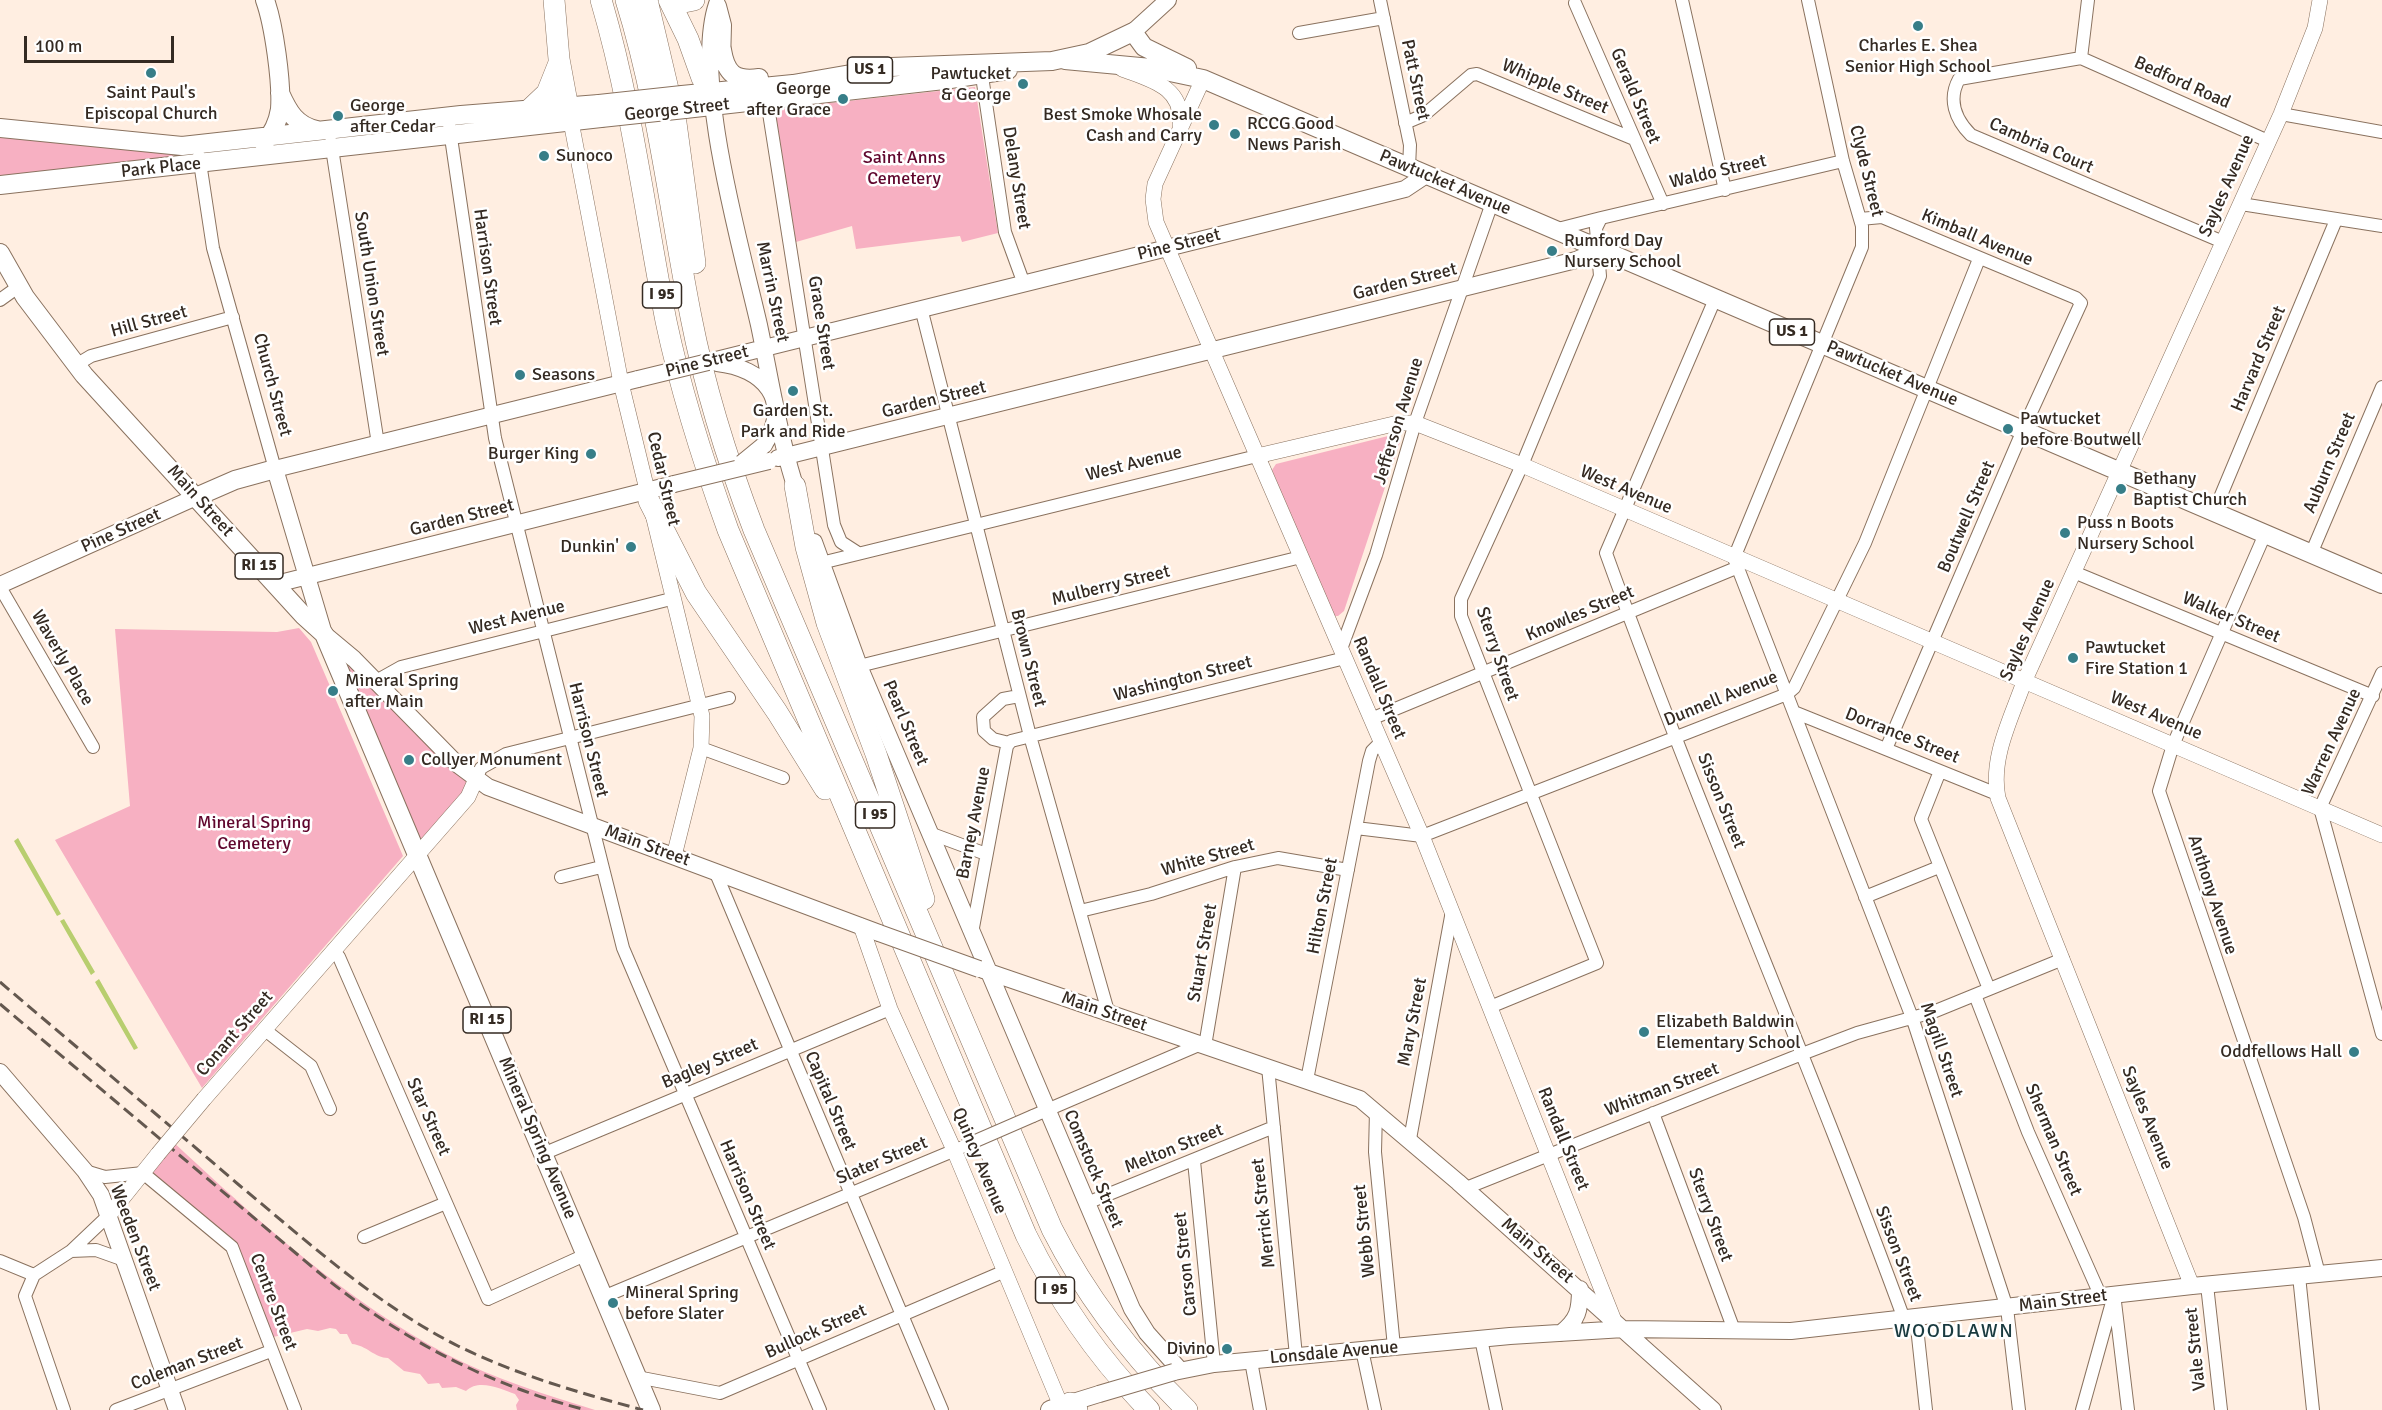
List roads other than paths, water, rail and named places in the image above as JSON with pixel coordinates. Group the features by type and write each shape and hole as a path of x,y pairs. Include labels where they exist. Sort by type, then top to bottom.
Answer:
{"highway":[{"path":"554,0 559,62 569,115"},
{"name":"I 95","path":"601,0 624,90 672,348 701,453 741,563 1034,1251 1081,1330 1118,1377 1149,1410"},
{"name":"I 95","path":"626,0 656,118 692,320 720,431 754,530 1045,1213 1078,1277 1119,1336 1187,1410"},
{"path":"646,0 666,74 679,140 697,278 692,320"},
{"path":"669,0 688,39 699,73 714,99"},
{"path":"677,0 684,2 694,0"},
{"path":"528,111 547,93 559,62"},
{"path":"795,486 806,547 827,623 876,754 973,1045"},
{"path":"648,496 696,592 791,734 866,857"}],"main road":[{"path":"238,160 259,147 269,137 279,114 279,92 271,22 265,0"},
{"name":"George Street","path":"766,94 866,70 947,63 1029,64 1065,60 1099,49 1133,32 1168,0"},
{"path":"714,99 710,72 711,32 717,2"},
{"path":"714,99 721,73 723,25 717,2"},
{"name":"Pawtucket Avenue","path":"1133,32 1149,50 1185,67 1203,79 2382,584"},
{"path":"722,50 727,70 739,78 866,70"},
{"name":"Pawtucket Avenue","path":"1065,60 1157,69 1203,79"},
{"name":"George Street","path":"327,150 450,137 600,111 982,76 1029,64"},
{"path":"279,92 295,120 308,128 326,130"},
{"name":"Marrin Street","path":"714,99 724,165 795,486"},
{"name":"George Street","path":"326,130 528,111 569,115"},
{"name":"Park Place","path":"0,128 158,145 194,145 326,130"},
{"name":"Park Place","path":"0,185 327,150"},
{"name":"Pine Street","path":"0,586 235,480 708,362 742,361 764,348 804,337 1405,189 1426,175"},
{"name":"Garden Street","path":"276,584 517,524 648,496 674,484 728,471 767,453 788,456 821,448 1576,260 1600,250"},
{"name":"Main Street","path":"0,252 18,287 76,365 196,497 324,634 376,681 457,764 488,787 983,971 1350,1095 1376,1111 1410,1139 1618,1324 1657,1330 1791,1331 2200,1285 2382,1268"},
{"path":"742,361 763,381 776,402 774,425 767,453"},
{"name":"Church Street","path":"275,469 324,634"},
{"name":"Pearl Street","path":"795,486 859,666 932,834 972,933 983,971"},
{"name":"Mineral Spring Avenue","path":"324,634 415,856 545,1153 585,1255 650,1408"},
{"name":"Comstock Street","path":"983,971 1040,1113 1087,1203 1132,1309 1177,1371"},
{"name":"Weeden Street","path":"0,1072 85,1171 101,1195 177,1410"},
{"path":"1561,1333 1575,1321 1580,1309 1580,1289"},
{"path":"1618,1324 1713,1410"},
{"name":"Lonsdale Avenue","path":"1064,1408 1099,1394 1177,1371 1214,1364 1561,1333 1618,1324"},
{"path":"1657,1330 1657,1351 1661,1362"}],"street":[{"name":"Patt Street","path":"1380,0 1410,145 1408,168"},
{"path":"1682,0 1725,190"},
{"name":"Clyde Street","path":"1808,0 1843,161 1860,219 1862,247 1822,345"},
{"path":"2080,58 2088,0"},
{"name":"Sayles Avenue","path":"2200,1285 2063,959 1997,794 1995,780 1999,752 2024,682 2076,573 2119,472 2281,114 2315,28 2320,0"},
{"name":"Gerald Street","path":"1575,3 1663,204"},
{"path":"1299,33 1384,18"},
{"name":"Bedford Road","path":"2080,58 2268,141"},
{"name":"Cambria Court","path":"2080,58 1959,79 1954,89 1953,102 1960,123 1971,135 2004,150 2223,242"},
{"path":"1106,63 1158,83 1172,92 1179,105 1179,131"},
{"name":"Whipple Street","path":"1406,123 1424,115 1471,75 1477,74 1634,139"},
{"name":"Delany Street","path":"982,76 1005,232 1024,284"},
{"name":"Randall Street","path":"1203,79 1159,175 1152,199 1154,215 1422,836 1618,1324"},
{"name":"Grace Street","path":"766,94 836,536 858,553"},
{"path":"2281,114 2382,132"},
{"name":"Cedar Street","path":"569,115 621,383 702,726 701,748 674,856"},
{"name":"Harrison Street","path":"448,117 491,415 569,738 623,948 820,1410"},
{"name":"South Union Street","path":"326,130 327,150 378,444"},
{"name":"Church Street","path":"194,145 202,164 213,248 275,469"},
{"name":"Waldo Street","path":"1554,230 1843,161"},
{"name":"Jefferson Avenue","path":"1343,654 1376,555 1415,423 1492,203"},
{"path":"2241,204 2382,226"},
{"name":"Kimball Avenue","path":"1860,219 1882,217 2078,301"},
{"path":"1600,250 1596,228 1601,218"},
{"name":"Harvard Street","path":"2214,512 2336,220"},
{"name":"Sterry Street","path":"1490,1007 1597,963 1531,792 1482,675 1461,616 1461,599 1522,465 1600,276 1600,250"},
{"name":"Dunnell Avenue","path":"1356,828 1422,836 1787,694 1802,675 1865,543 1979,259"},
{"path":"0,300 18,287"},
{"name":"Sisson Street","path":"1714,298 1606,553 1676,737 1910,1319 1926,1410"},
{"name":"Boutwell Street","path":"1886,749 2023,430 2081,303 2078,301"},
{"name":"Brown Street","path":"921,308 1019,696 1109,1015"},
{"name":"Hill Street","path":"76,365 91,356 233,317"},
{"path":"1787,694 1735,563 1822,345"},
{"name":"Auburn Street","path":"2311,554 2382,387"},
{"name":"West Avenue","path":"821,563 1257,456 1398,423 1415,423 1522,465 1735,563 1837,602 2382,835"},
{"name":"Anthony Avenue","path":"2265,534 2173,745 2159,791 2304,1216 2319,1274"},
{"name":"Mulberry Street","path":"859,666 1301,557"},
{"name":"Knowles Street","path":"1371,719 1628,613 1735,563"},
{"name":"Walker Street","path":"2076,573 2373,696"},
{"name":"Waverly Place","path":"0,586 93,747"},
{"name":"West Avenue","path":"376,681 401,666 671,599"},
{"name":"Washington Street","path":"1030,736 1343,654"},
{"name":"Warren Avenue","path":"2382,673 2320,807 2382,1034"},
{"name":"Magill Street","path":"1787,694 1912,1017 2007,1308 2019,1410"},
{"path":"1019,696 1004,699 983,717 984,731 993,739 1009,743 1030,736"},
{"path":"476,779 481,768 497,757 729,698"},
{"name":"Dorrance Street","path":"1794,712 1997,794"},
{"name":"Hilton Street","path":"1307,1080 1369,761 1376,746 1382,742"},
{"name":"Barney Avenue","path":"972,933 1009,743"},
{"path":"701,748 783,778"},
{"path":"1940,771 1921,819 1989,989 2063,959"},
{"name":"Conant Street","path":"33,1275 70,1251 109,1215 204,1099 468,797 476,779"},
{"path":"932,834 987,854"},
{"name":"White Street","path":"1080,911 1151,894 1235,867 1278,858 1348,870"},
{"path":"561,877 601,867"},
{"name":"Stuart Street","path":"1203,1045 1235,867"},
{"path":"1866,897 1939,867"},
{"name":"Capital Street","path":"715,871 900,1315 942,1410"},
{"name":"Mary Street","path":"1410,1139 1452,911"},
{"name":"Quincy Avenue","path":"861,926 890,1008 959,1148 1005,1271 1064,1408"},
{"name":"Star Street","path":"333,950 339,957 488,1299 585,1255"},
{"name":"Whitman Street","path":"1466,1188 1802,1054 1989,989"},
{"name":"Sherman Street","path":"1975,994 2028,1132 2108,1296 2128,1410"},
{"name":"Bagley Street","path":"545,1153 890,1008"},
{"path":"265,1030 311,1066 330,1109"},
{"path":"1174,1056 1178,1037"},
{"name":"Slater Street","path":"603,1297 1203,1045"},
{"name":"Merrick Street","path":"1268,1067 1296,1356"},
{"name":"Webb Street","path":"1376,1111 1375,1152 1394,1347"},
{"name":"Sterry Street","path":"1653,1113 1734,1330"},
{"name":"Melton Street","path":"1087,1203 1274,1127"},
{"name":"Carson Street","path":"1194,1161 1214,1364"},
{"path":"85,1171 105,1177 143,1173"},
{"name":"Centre Street","path":"143,1173 232,1247 295,1410"},
{"path":"364,1237 446,1203"},
{"path":"70,1251 96,1250 124,1260"},
{"path":"0,1261 33,1275 25,1296 64,1410"},
{"name":"Bullock Street","path":"637,1377 720,1393 1005,1271"},
{"path":"2299,1276 2313,1410"},
{"name":"Vale Street","path":"2200,1285 2221,1410"},
{"path":"2082,1410 2108,1296"},
{"path":"1481,1339 1496,1410"},
{"path":"1362,1350 1375,1410"},
{"name":"Coleman Street","path":"116,1410 271,1351"},
{"path":"1251,1361 1260,1410"}],"railway":[{"path":"0,982 318,1251 399,1312 458,1346 503,1366 572,1390 643,1410"},
{"path":"0,1004 347,1295 444,1356 513,1387 586,1410"}],"place":[{"name":"Charles E. Shea Senior High School","path":"1918,26"},
{"name":"Saint Paul's Episcopal Church","path":"151,73"},
{"name":"Pawtucket & George","path":"1023,84"},
{"name":"George after Grace","path":"843,99"},
{"name":"George after Cedar","path":"338,116"},
{"name":"Best Smoke Whosale Cash and Carry","path":"1214,125"},
{"name":"RCCG Good News Parish","path":"1235,134"},
{"name":"Sunoco","path":"544,156"},
{"name":"Rumford Day Nursery School","path":"1552,251"},
{"name":"Seasons","path":"520,375"},
{"name":"Garden St. Park and Ride","path":"793,391"},
{"name":"Pawtucket before Boutwell","path":"2008,429"},
{"name":"Burger King","path":"591,454"},
{"name":"Bethany Baptist Church","path":"2121,489"},
{"name":"Puss n Boots Nursery School","path":"2065,533"},
{"name":"Dunkin'","path":"631,547"},
{"name":"Pawtucket Fire Station 1","path":"2073,658"},
{"name":"Mineral Spring after Main","path":"333,691"},
{"name":"Collyer Monument","path":"409,760"},
{"name":"Elizabeth Baldwin Elementary School","path":"1644,1032"},
{"name":"Oddfellows Hall","path":"2354,1052"},
{"name":"Mineral Spring before Slater","path":"613,1303"},
{"name":"Divino","path":"1227,1349"}],"district":[{"name":"WOODLAWN","path":"1954,1332"}],"park label":[{"name":"Saint Anns Cemetery","path":"904,168"},
{"name":"Mineral Spring Cemetery","path":"254,833"}]}
